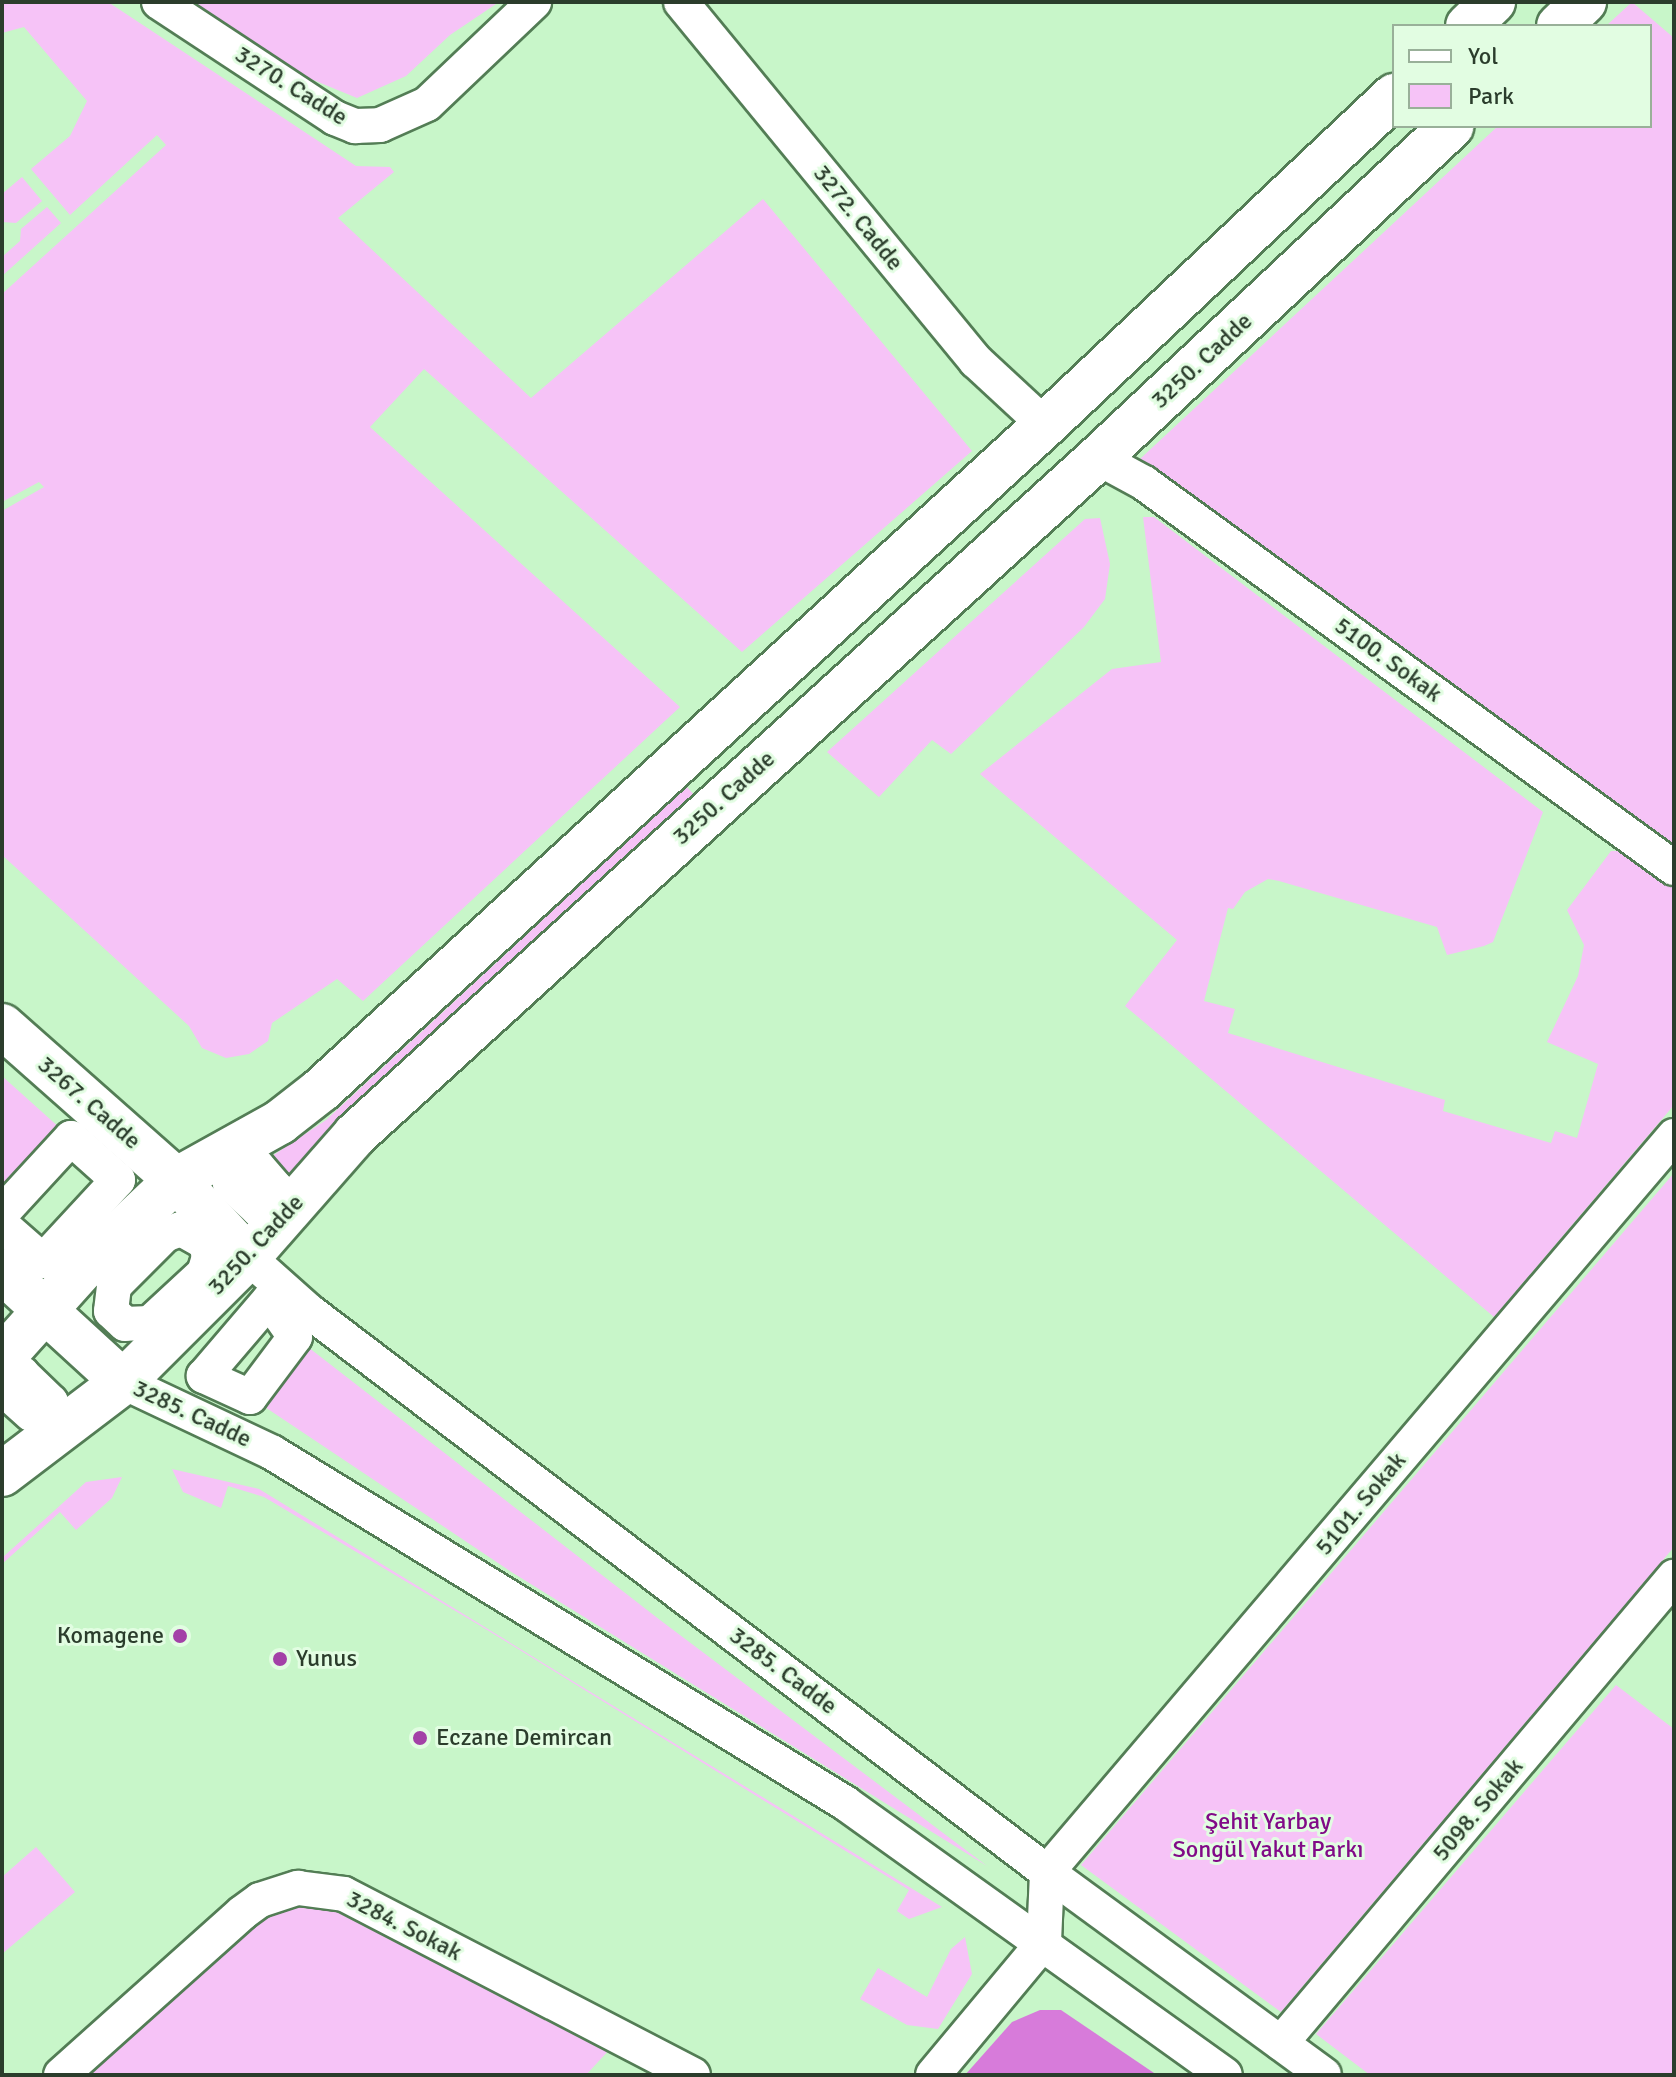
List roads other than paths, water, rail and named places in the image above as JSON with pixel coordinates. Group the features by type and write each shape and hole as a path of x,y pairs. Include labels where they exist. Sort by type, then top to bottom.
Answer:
{"street":[{"name":"3270. Cadde","path":"159,2 335,118 355,126 380,125 427,104 534,2"},
{"name":"3272. Cadde","path":"681,2 976,361 1045,425"},
{"path":"1470,24 1493,2"},
{"path":"1561,24 1584,2"},
{"path":"2,1358 43,1310 176,1180 280,1122 321,1090 1045,425 1392,98"},
{"name":"3250. Cadde","path":"2,1474 123,1382 248,1257 355,1135 1098,458 1450,128"},
{"path":"1045,425 1098,458"},
{"name":"5100. Sokak","path":"1098,458 1144,483 1674,868"},
{"name":"3267. Cadde","path":"2,1026 176,1180 248,1257"},
{"name":"5101. Sokak","path":"1047,1872 1674,1136"},
{"path":"2,1213 71,1138 118,1180 43,1261 2,1225"},
{"name":"3285. Cadde","path":"248,1257 310,1312 1047,1872 1324,2075"},
{"path":"2,1271 123,1382"},
{"name":"3285. Cadde","path":"123,1382 286,1461 845,1803 1044,1942 1225,2075"},
{"name":"5098. Sokak","path":"1281,2043 1674,1577"},
{"path":"933,2075 1044,1942 1047,1872"},
{"name":"3284. Sokak","path":"61,2075 242,1913 260,1900 298,1888 344,1894 693,2075"}],"place":[{"name":"Komagene","path":"180,1636"},
{"name":"Yunus","path":"280,1659"},
{"name":"Eczane Demircan","path":"420,1738"}],"park label":[{"name":"Şehit Yarbay Songül Yakut Parkı","path":"1268,1836"}]}
